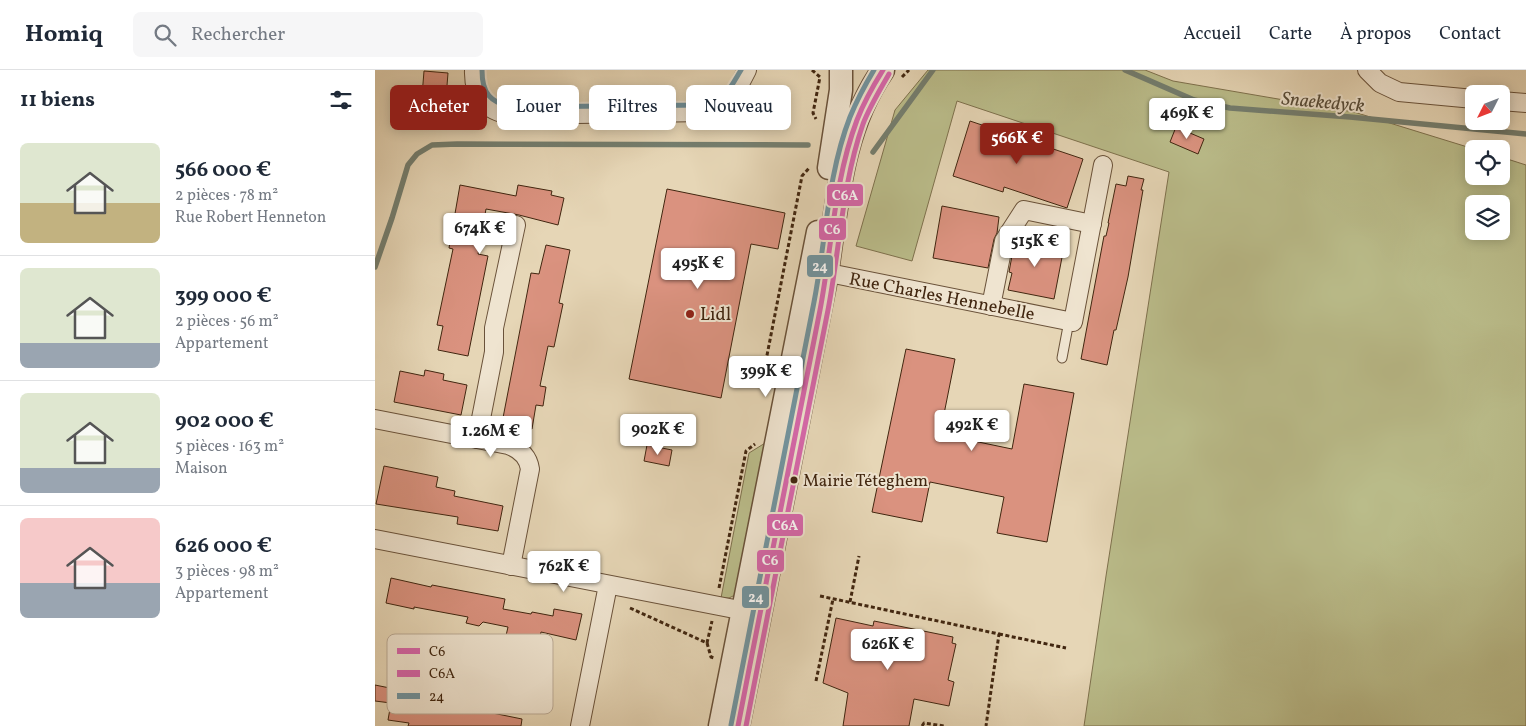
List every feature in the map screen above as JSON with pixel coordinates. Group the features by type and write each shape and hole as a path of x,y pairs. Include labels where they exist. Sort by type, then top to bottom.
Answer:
{"street":[{"path":"474,70 475,86 479,97 494,111 512,115 696,112 715,110 729,103 747,72"},
{"path":"819,271 841,90 841,70"},
{"path":"738,726 752,613 819,271 848,145 861,110 883,70"},
{"path":"1367,70 1380,83 1399,92 1465,98"},
{"path":"1510,102 1526,103"},
{"path":"1071,322 1103,165"},
{"path":"991,306 1004,240 1024,210 1092,224"},
{"path":"477,438 494,352 494,328 516,225"},
{"name":"Rue Charles Hennebelle","path":"819,271 1071,322"},
{"path":"375,419 477,438 514,447 524,454 529,464 529,476 511,566"},
{"path":"375,539 752,613"},
{"path":"579,726 608,585"},
{"path":"720,726 752,613"}],"lane":[{"path":"1062,358 1071,322"}],"path":[{"path":"812,70 820,77 813,112 817,121"},
{"path":"768,395 761,386 802,176 811,165"},
{"path":"603,609 621,604 707,643 746,451 758,442"},
{"path":"850,602 859,556"},
{"path":"820,596 1066,648"},
{"path":"816,681 833,599"},
{"path":"986,726 999,634"},
{"path":"922,726 924,723 944,726"}],"green space":[{"path":"928,70 1145,70 1173,81 1354,112 1465,146 1465,185 1510,185 1510,160 1526,165 1526,726 1084,726 1169,172 957,101 912,261 856,246 895,110"},
{"path":"770,440 737,594 729,598 721,598 749,453"}],"building":[{"path":"424,71 448,73 447,85 423,85"},
{"path":"970,121 1083,159 1067,208 1004,187 1003,192 953,176"},
{"path":"1176,127 1204,139 1198,154 1170,142"},
{"path":"1128,176 1144,179 1141,190 1143,190 1128,277 1107,365 1081,359 1104,236 1106,236 1109,223 1116,184 1126,186"},
{"path":"460,185 516,196 518,185 552,191 551,195 564,198 558,225 486,209 478,254 488,256 468,356 438,350 443,326 437,325 453,249 449,248"},
{"name":"Lidl","path":"667,189 785,213 778,249 751,244 721,398 629,379"},
{"path":"942,206 999,217 988,268 933,258"},
{"path":"1019,237 1064,247 1054,299 1008,290 1012,273 1009,272 1014,245"},
{"path":"546,245 570,250 559,303 563,304 554,347 548,346 540,386 546,387 543,406 536,405 532,429 502,423 531,273 539,274"},
{"path":"906,349 955,359 940,434 1012,449 1024,384 1074,393 1047,542 997,533 1004,497 930,482 922,522 872,512"},
{"path":"425,370 444,374 443,380 467,385 461,415 394,402 400,371 424,376"},
{"path":"647,445 672,450 669,466 644,461"},
{"path":"384,466 438,477 436,487 455,491 454,496 503,506 498,531 457,524 458,517 376,504"},
{"path":"391,578 431,587 432,585 505,599 503,609 553,616 554,609 582,614 576,640 541,632 541,634 506,634 508,627 483,622 479,626 466,623 468,617 386,603"},
{"path":"836,618 873,626 874,621 953,637 952,643 956,644 948,680 954,682 949,706 914,699 909,726 843,726 848,693 823,683"},
{"path":"375,685 387,687 387,702 375,701"},
{"path":"389,714 497,714 522,719 521,726 408,726 409,723 388,720"}],"waterway":[{"name":"Snaekedyck","path":"873,152 933,70"},
{"name":"Snaekedyck","path":"1125,70 1194,100 1230,108 1350,117 1526,134"},
{"name":"Snaekedyck","path":"375,267 408,165 417,154 432,145 808,145"}],"transit line":[{"name":"24","path":"482,70 482,78 489,96 498,103 513,107 704,105 718,100 727,92 741,70"},
{"name":"24","path":"731,725 814,302 836,162 850,117 874,70"},
{"name":"C6","path":"738,726 820,310 843,167 860,113 883,70"},
{"name":"C6A","path":"746,726 828,310 850,170 863,124 889,74"}],"place":[{"name":"Lidl","path":"690,314"},
{"name":"Mairie Téteghem","path":"794,480"}]}
